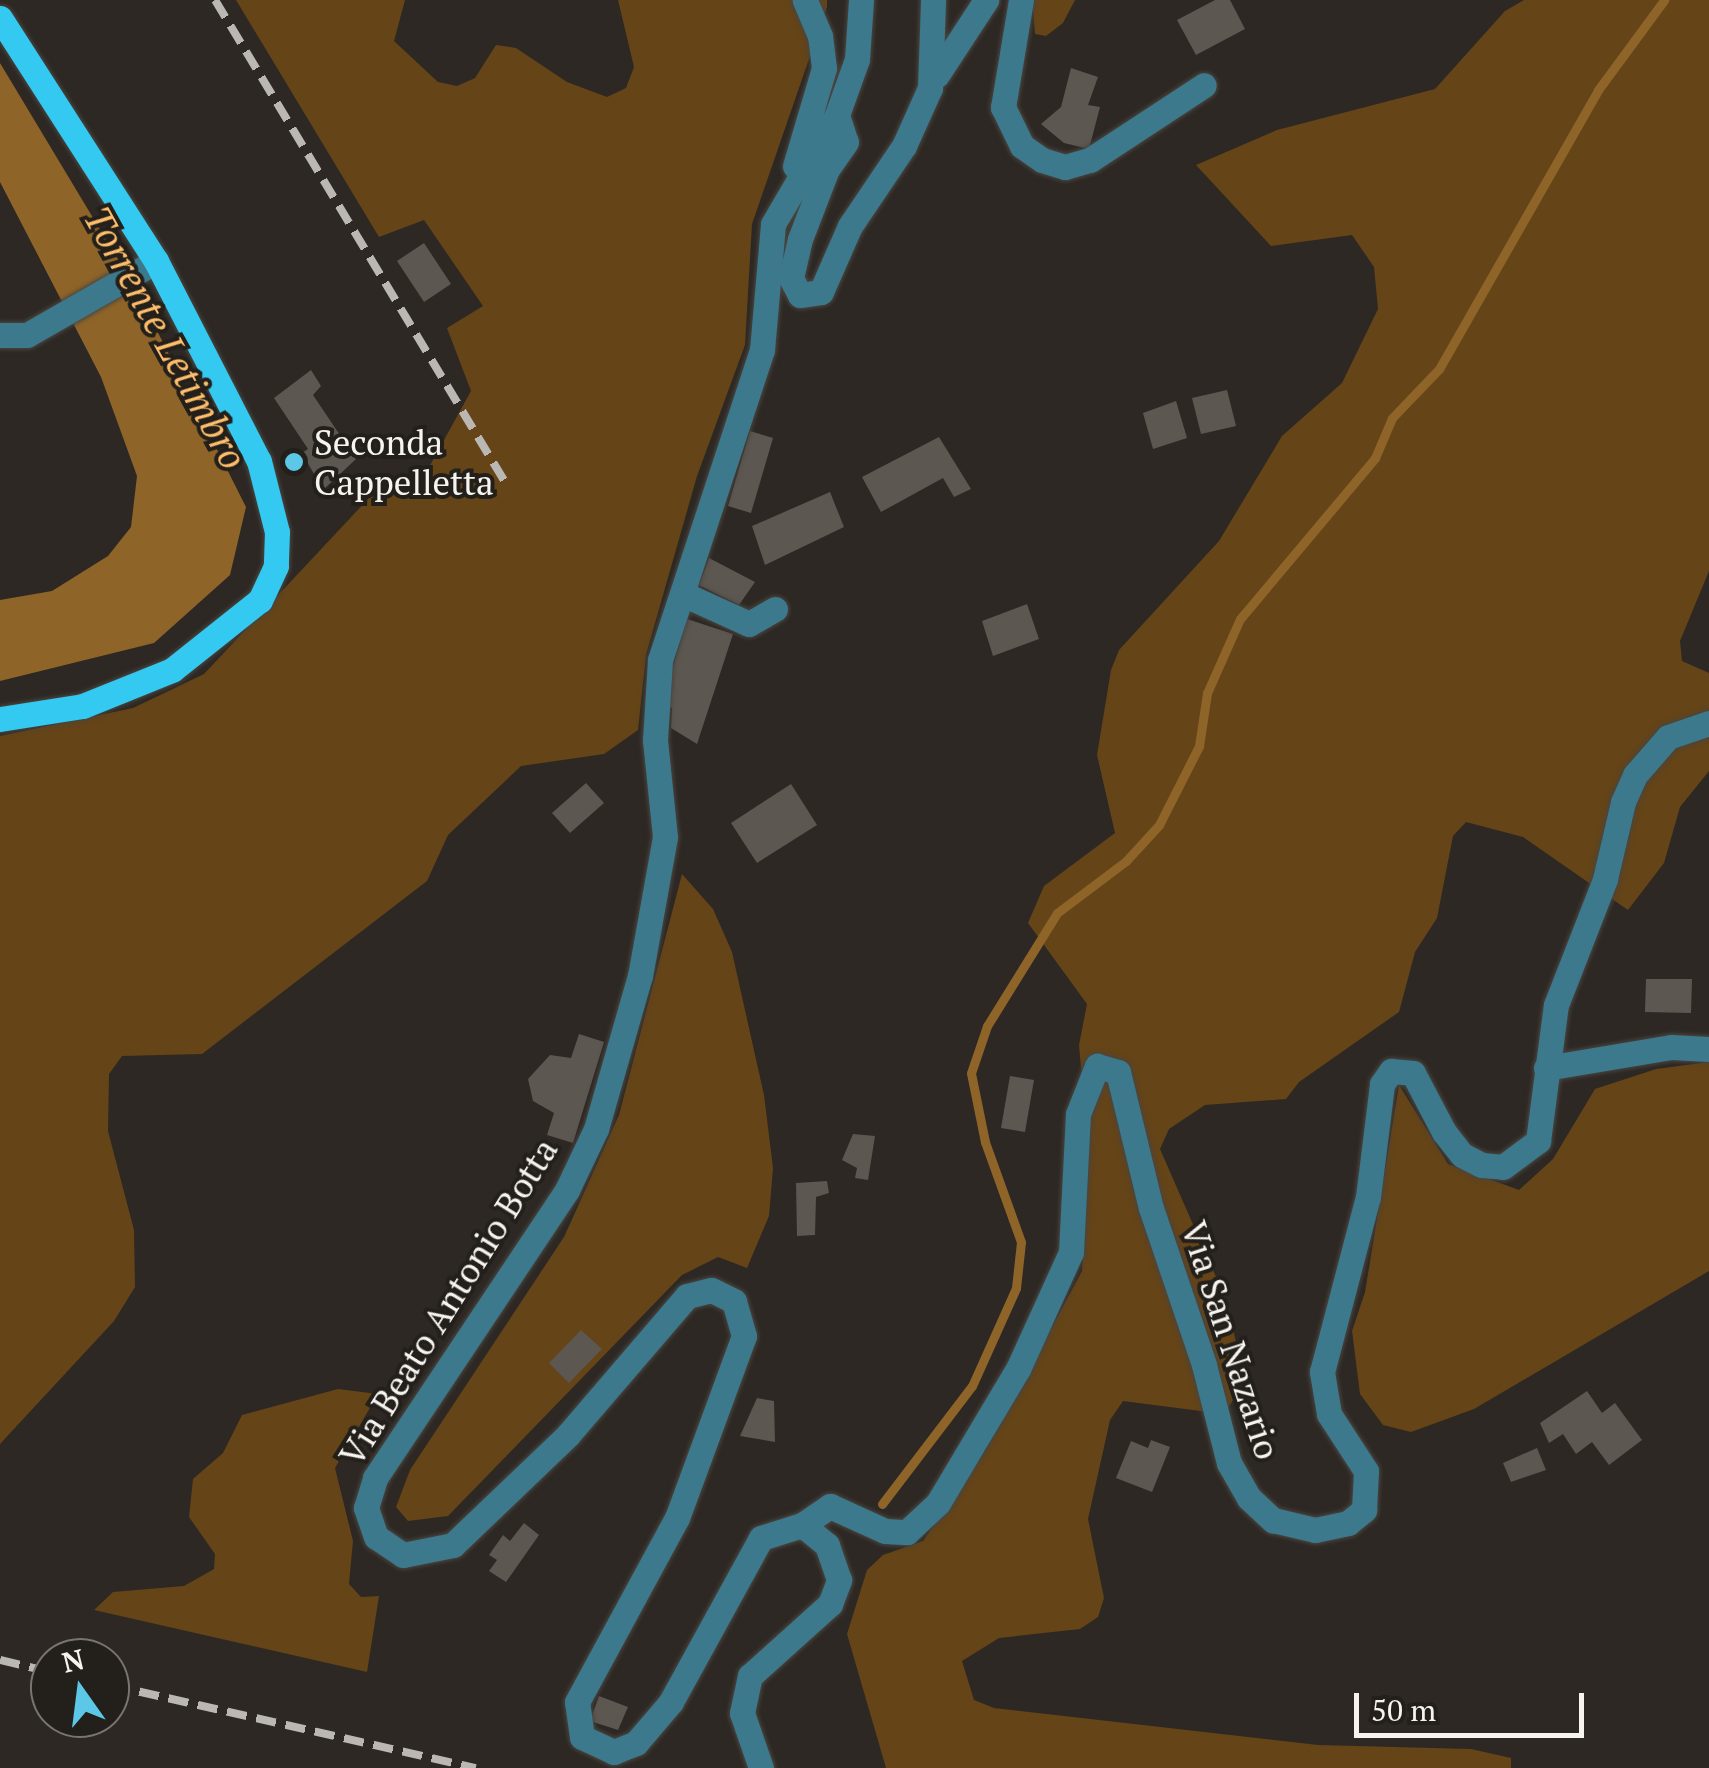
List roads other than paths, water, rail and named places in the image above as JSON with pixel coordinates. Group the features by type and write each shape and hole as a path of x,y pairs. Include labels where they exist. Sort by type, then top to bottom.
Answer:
{"main road":[{"path":"0,18 149,264 259,462 271,496 276,566 260,600 172,670 82,706 0,719"}],"street":[{"path":"798,173 794,163 824,68 820,36 804,0"},
{"name":"Via Beato Antonio Botta","path":"802,1525 761,1538 671,1702 636,1743 614,1752 582,1736 577,1702 677,1518 744,1336 734,1300 711,1290 687,1296 568,1435 453,1545 403,1555 376,1538 366,1508 374,1478 567,1190 596,1129 640,976 665,837 655,740 660,660 762,350 773,224 798,173 837,115 857,60 861,0"},
{"path":"930,88 933,0"},
{"path":"837,115 846,142 827,169 800,239 791,278 800,296 821,292 850,226 904,146 930,88 986,0"},
{"path":"1021,0 1002,106 1022,146 1042,160 1066,167 1090,160 1204,85"},
{"path":"0,335 9,340 49,321 149,264"},
{"path":"682,594 749,624 776,610"},
{"name":"Via San Nazario","path":"802,1525 830,1506 870,1526 906,1532 938,1503 1018,1370 1071,1252 1081,1095 1097,1066 1109,1066 1118,1072 1128,1103 1136,1158 1204,1365 1229,1463 1249,1498 1274,1520 1316,1530 1348,1523 1364,1510 1369,1486 1329,1414 1322,1372 1368,1197 1382,1084 1391,1071 1413,1072 1462,1155 1504,1167 1538,1141 1545,1123 1546,1068 1556,1005 1605,879 1636,775 1668,738 1709,723"},
{"path":"1546,1068 1671,1047 1709,1048"},
{"path":"761,1768 742,1713 750,1676 830,1604 839,1580 827,1546 802,1525"}],"waterway":[{"path":"882,1504 972,1386 1016,1288 1021,1242 985,1142 971,1073 987,1026 1057,913 1126,861 1159,825 1199,746 1207,693 1240,619 1375,458 1392,418 1439,369 1598,90 1664,0"}],"railway":[{"path":"215,0 505,482"},
{"path":"0,1660 30,1667"},
{"path":"130,1690 476,1768"}],"place":[{"name":"Seconda Cappelletta","path":"294,462"}],"water label":[{"name":"Torrente Letimbro","path":"165,338"}]}
